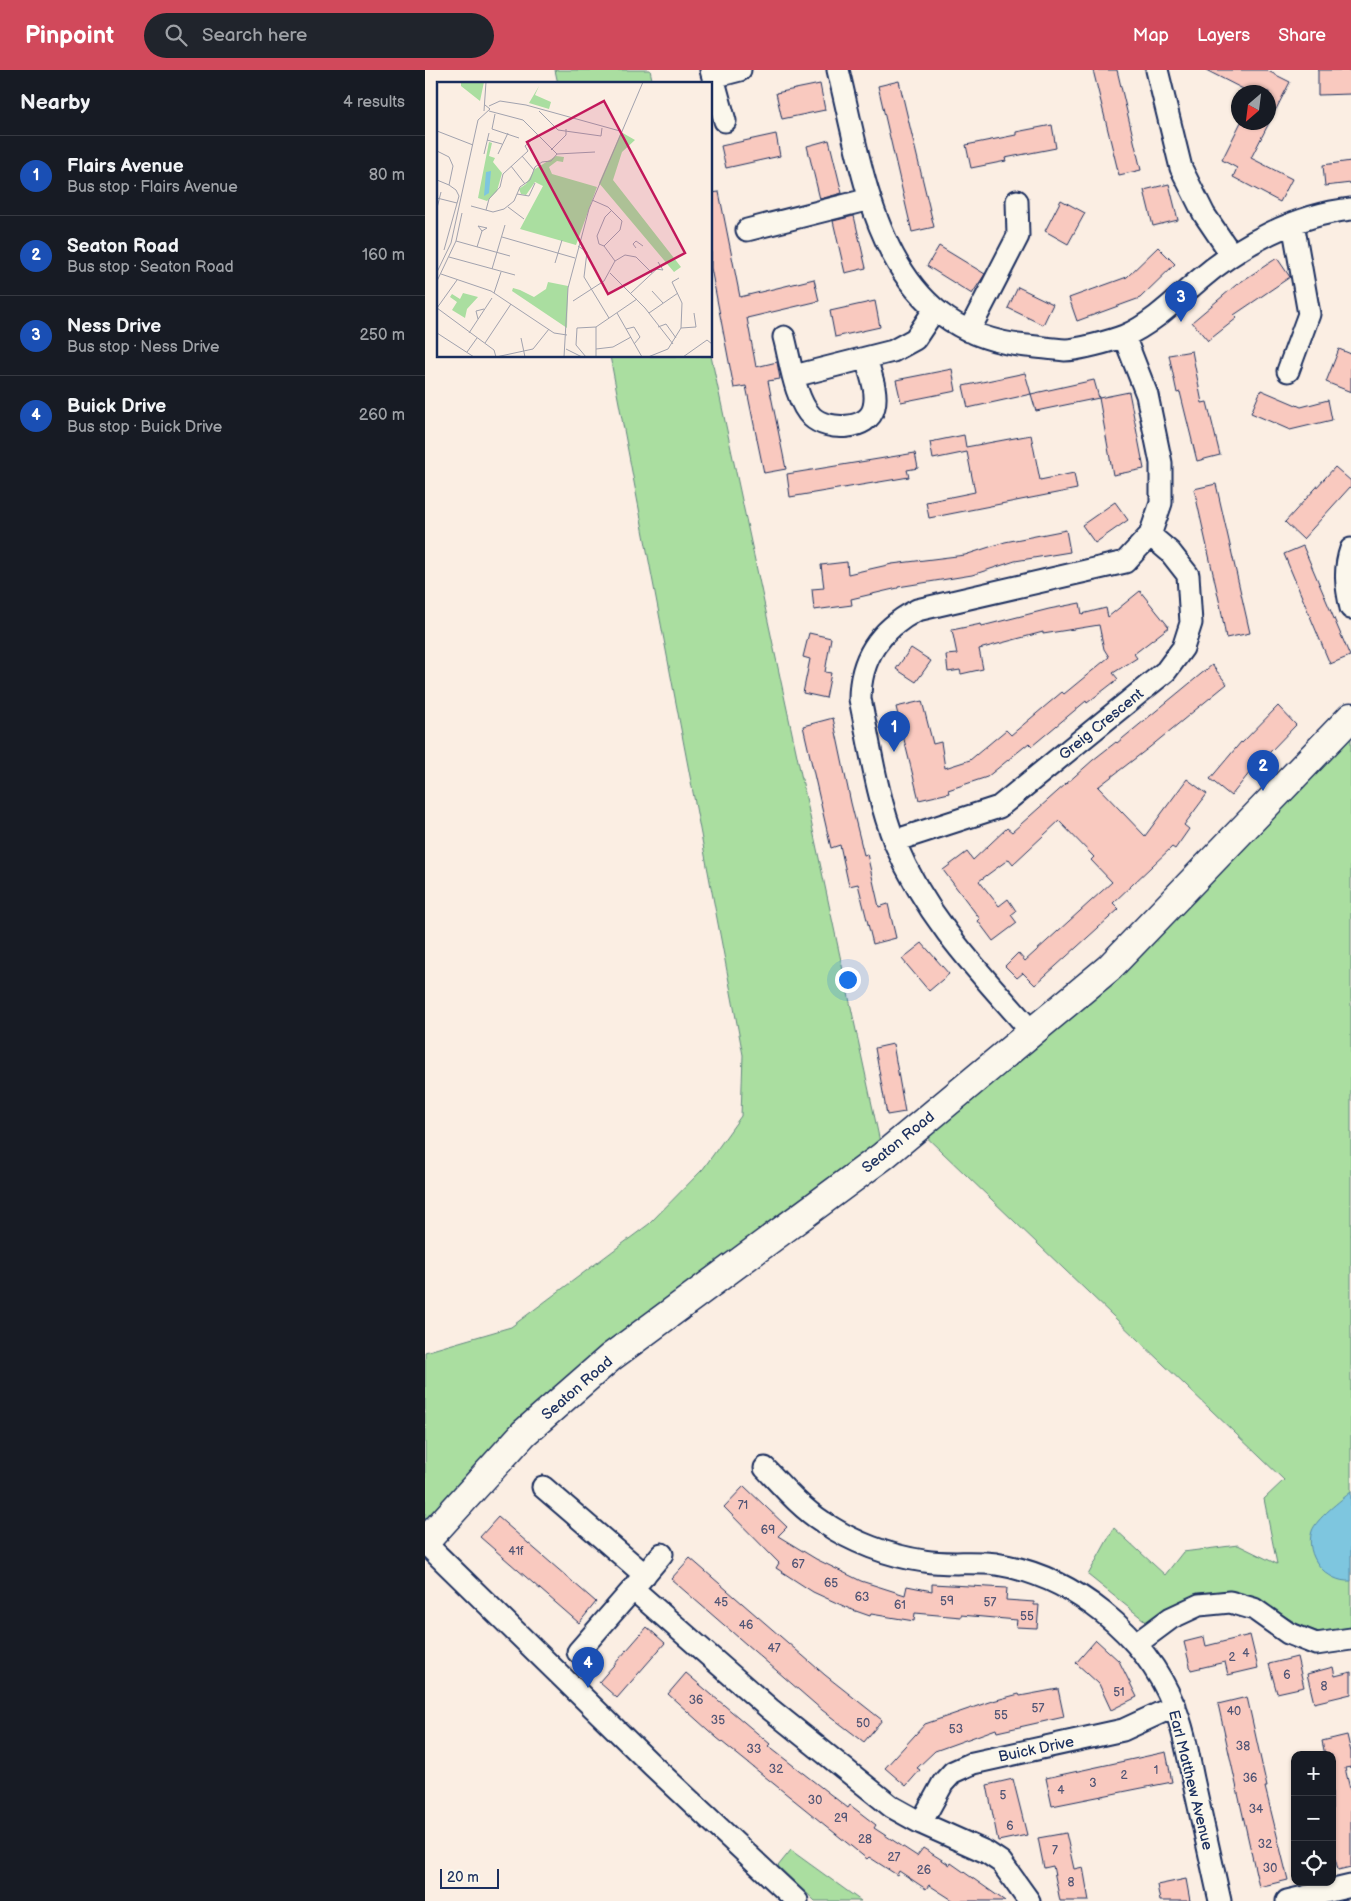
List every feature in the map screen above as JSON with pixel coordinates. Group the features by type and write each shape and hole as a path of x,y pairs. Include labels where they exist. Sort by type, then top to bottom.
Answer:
{"street":[{"path":"725,121 712,73 739,70"},
{"path":"838,70 870,199 883,237 902,274 935,309 969,330 1000,343 1066,350 1124,336 1168,308 1231,254 1293,223 1327,211 1351,209"},
{"path":"1157,70 1181,168 1205,214 1231,254"},
{"path":"747,230 870,199"},
{"path":"969,330 1018,236 1017,201"},
{"path":"1287,371 1309,314 1293,223"},
{"path":"794,376 893,351 915,339 935,309"},
{"path":"1032,1032 945,933 915,885 894,841 883,804 860,699 860,681 871,648 898,620 917,610 1125,562 1149,535 1161,503 1161,463 1147,395 1124,336"},
{"path":"784,337 801,401 812,417 829,427 853,426 869,416 874,410 876,396 866,358"},
{"name":"Greig Crescent","path":"894,841 999,807 1166,671 1183,648 1191,623 1187,575 1170,552 1149,535"},
{"path":"1351,549 1346,564 1347,589 1351,608"},
{"name":"Seaton Road","path":"425,1542 524,1433 611,1357 883,1156 1109,968 1351,717"},
{"name":"Earl Matthew Avenue","path":"765,1468 823,1522 859,1542 893,1555 916,1560 1009,1566 1052,1580 1085,1599 1114,1622 1152,1665 1175,1706 1185,1742 1220,1901"},
{"path":"543,1487 770,1709 892,1807 921,1823 986,1852 1001,1862 1029,1901"},
{"path":"425,1542 653,1766 797,1901"},
{"path":"578,1652 662,1554"},
{"path":"1135,1644 1171,1618 1199,1605 1231,1602 1254,1610 1288,1633 1316,1644 1351,1639"},
{"name":"Buick Drive","path":"921,1823 943,1783 953,1772 973,1763 1123,1730 1175,1706"},
{"path":"1287,1901 1351,1886"}],"green space":[{"path":"555,70 650,70 653,82 558,82"},
{"path":"610,358 711,358 883,1156 425,1523 425,1352 511,1327 649,1224 703,1169 741,1116 743,1055"},
{"path":"1351,738 1351,1629 1322,1633 1303,1627 1255,1599 1149,1624 1088,1575 1114,1528 1165,1575 1183,1552 1238,1545 1277,1564 1264,1499 1284,1480 917,1128 1109,968"},
{"path":"791,1850 861,1901 815,1901 778,1866"}],"water":[{"path":"1351,1492 1351,1581 1333,1577 1319,1566 1314,1558 1310,1540 1314,1526 1318,1521"}],"building":[{"path":"1093,70 1117,70 1141,170 1119,175"},
{"path":"1206,70 1266,70 1290,82 1276,109 1276,85 1235,85"},
{"path":"1318,70 1351,70 1351,94 1318,95"},
{"path":"899,81 934,227 912,232 878,86"},
{"path":"820,84 825,110 782,119 776,93"},
{"path":"1052,125 1056,148 1005,158 1006,161 971,168 966,145 1016,135 1016,132"},
{"path":"1237,130 1265,130 1251,158 1292,179 1280,202 1233,177 1237,168 1222,160"},
{"path":"776,134 780,156 726,168 721,146"},
{"path":"829,140 842,193 820,199 807,146"},
{"path":"1351,161 1351,183 1325,186 1323,165"},
{"path":"1169,184 1178,220 1153,226 1144,190"},
{"path":"719,192 740,297 814,279 819,301 747,318 756,367 777,362 780,379 768,381 786,469 764,473 746,386 734,388 713,278 713,193"},
{"path":"1061,200 1085,213 1068,244 1045,231"},
{"path":"854,216 866,268 845,273 833,221"},
{"path":"939,246 985,274 972,294 927,266"},
{"path":"1158,247 1175,264 1140,298 1077,321 1069,298 1127,277"},
{"path":"1277,258 1290,277 1234,315 1237,318 1208,341 1192,322 1236,285"},
{"path":"1018,287 1053,304 1043,325 1008,308"},
{"path":"875,301 880,327 835,337 830,311"},
{"path":"1339,349 1351,354 1351,392 1326,382"},
{"path":"1192,351 1202,403 1207,402 1220,455 1197,461 1180,392 1177,393 1169,355"},
{"path":"952,369 956,391 901,402 896,380"},
{"path":"1025,373 1031,394 968,408 963,386"},
{"path":"1094,380 1099,398 1036,411 1031,394"},
{"path":"1261,390 1301,407 1328,400 1332,420 1290,430 1251,413"},
{"path":"1129,392 1144,469 1113,475 1099,398"},
{"path":"964,435 966,447 1031,435 1040,480 1074,473 1077,489 929,518 926,502 975,492 967,452 933,459 930,442"},
{"path":"915,453 918,468 907,470 909,477 790,497 787,474"},
{"path":"1335,467 1351,481 1351,486 1303,539 1285,522"},
{"path":"1216,484 1250,633 1226,638 1194,489"},
{"path":"1115,502 1128,520 1095,543 1082,525"},
{"path":"1066,530 1070,552 1015,561 972,575 898,587 851,599 852,605 814,610 812,589 824,588 821,565 847,562 848,574 892,564 965,555 1005,542"},
{"path":"1303,546 1350,656 1330,664 1284,554"},
{"path":"1140,591 1169,627 1134,654 1137,658 1113,673 1118,679 1087,703 1086,701 1032,746 1029,743 987,777 948,790 949,793 919,800 896,707 922,701 933,744 941,742 945,768 970,760 1006,730 1011,735 1062,692 1064,694 1109,657 1104,649 1099,625 1043,634 1043,632 979,649 983,669 961,674 960,670 948,672 946,655 957,654 952,630 981,624 982,626 1080,603 1082,614 1106,608 1108,617"},
{"path":"809,633 831,638 825,672 831,673 826,698 803,693 810,659 803,657"},
{"path":"911,648 931,661 916,682 896,669"},
{"path":"1212,665 1227,684 1098,787 1145,836 1187,779 1207,794 1184,825 1189,829 1175,849 1172,847 1113,903 1119,909 1035,985 1023,973 1017,978 1005,966 1018,953 1025,961 1112,882 1091,860 1094,857 1059,821 1013,864 1009,859 979,881 999,906 1008,899 1016,911 1011,915 1017,923 993,941 978,921 980,919 943,870 967,852 973,860 1007,828 1012,832 1093,760 1117,743"},
{"path":"1278,706 1296,725 1268,754 1266,752 1231,796 1210,779 1241,742"},
{"path":"833,718 864,855 867,854 879,907 888,904 896,938 873,944 858,884 849,886 840,845 831,848 803,726"},
{"path":"922,943 949,974 929,991 902,959"},
{"path":"893,1044 905,1112 887,1115 875,1048"},
{"path":"744,1486 787,1527 778,1536 816,1559 861,1581 905,1595 907,1586 932,1591 932,1584 1007,1588 1006,1600 1034,1602 1034,1605 1039,1605 1037,1628 1016,1627 1017,1620 961,1615 961,1617 915,1613 914,1621 871,1614 870,1616 813,1592 776,1568 779,1563 724,1507"},
{"path":"498,1517 596,1602 579,1623 480,1537"},
{"path":"690,1558 825,1675 882,1720 864,1742 822,1710 671,1579"},
{"path":"647,1627 665,1643 617,1698 599,1682"},
{"path":"1250,1635 1258,1668 1228,1675 1225,1662 1191,1670 1184,1642 1204,1637 1206,1646"},
{"path":"1096,1640 1119,1661 1137,1697 1111,1710 1099,1684 1076,1663"},
{"path":"1297,1657 1304,1687 1277,1693 1269,1664"},
{"path":"1333,1667 1335,1676 1351,1672 1351,1694 1314,1703 1307,1674"},
{"path":"686,1673 770,1744 768,1746 848,1808 850,1805 876,1825 874,1828 917,1856 923,1848 950,1865 951,1863 1005,1901 954,1901 929,1885 926,1889 899,1871 897,1875 869,1857 867,1859 717,1738 668,1694"},
{"path":"1058,1689 1064,1717 997,1732 996,1729 935,1751 917,1768 920,1770 906,1786 885,1768 925,1724 1019,1694 1020,1696"},
{"path":"1247,1697 1267,1787 1265,1787 1288,1880 1259,1887 1218,1704"},
{"path":"1347,1735 1351,1752 1351,1767 1345,1768 1351,1793 1351,1867 1338,1870 1336,1862 1336,1751 1324,1751 1322,1741"},
{"path":"1166,1752 1172,1782 1052,1806 1046,1778"},
{"path":"1013,1779 1027,1835 998,1841 987,1785"},
{"path":"1066,1833 1074,1869 1083,1867 1089,1901 1060,1901 1053,1866 1044,1868 1038,1838"},
{"path":"1186,1879 1190,1901 1160,1901 1157,1885"}],"place":[{"name":"Ness Drive","path":"1181,322"},
{"name":"Flairs Avenue","path":"894,752"},
{"name":"Seaton Road","path":"1263,791"},
{"name":"Buick Drive","path":"588,1688"}]}
